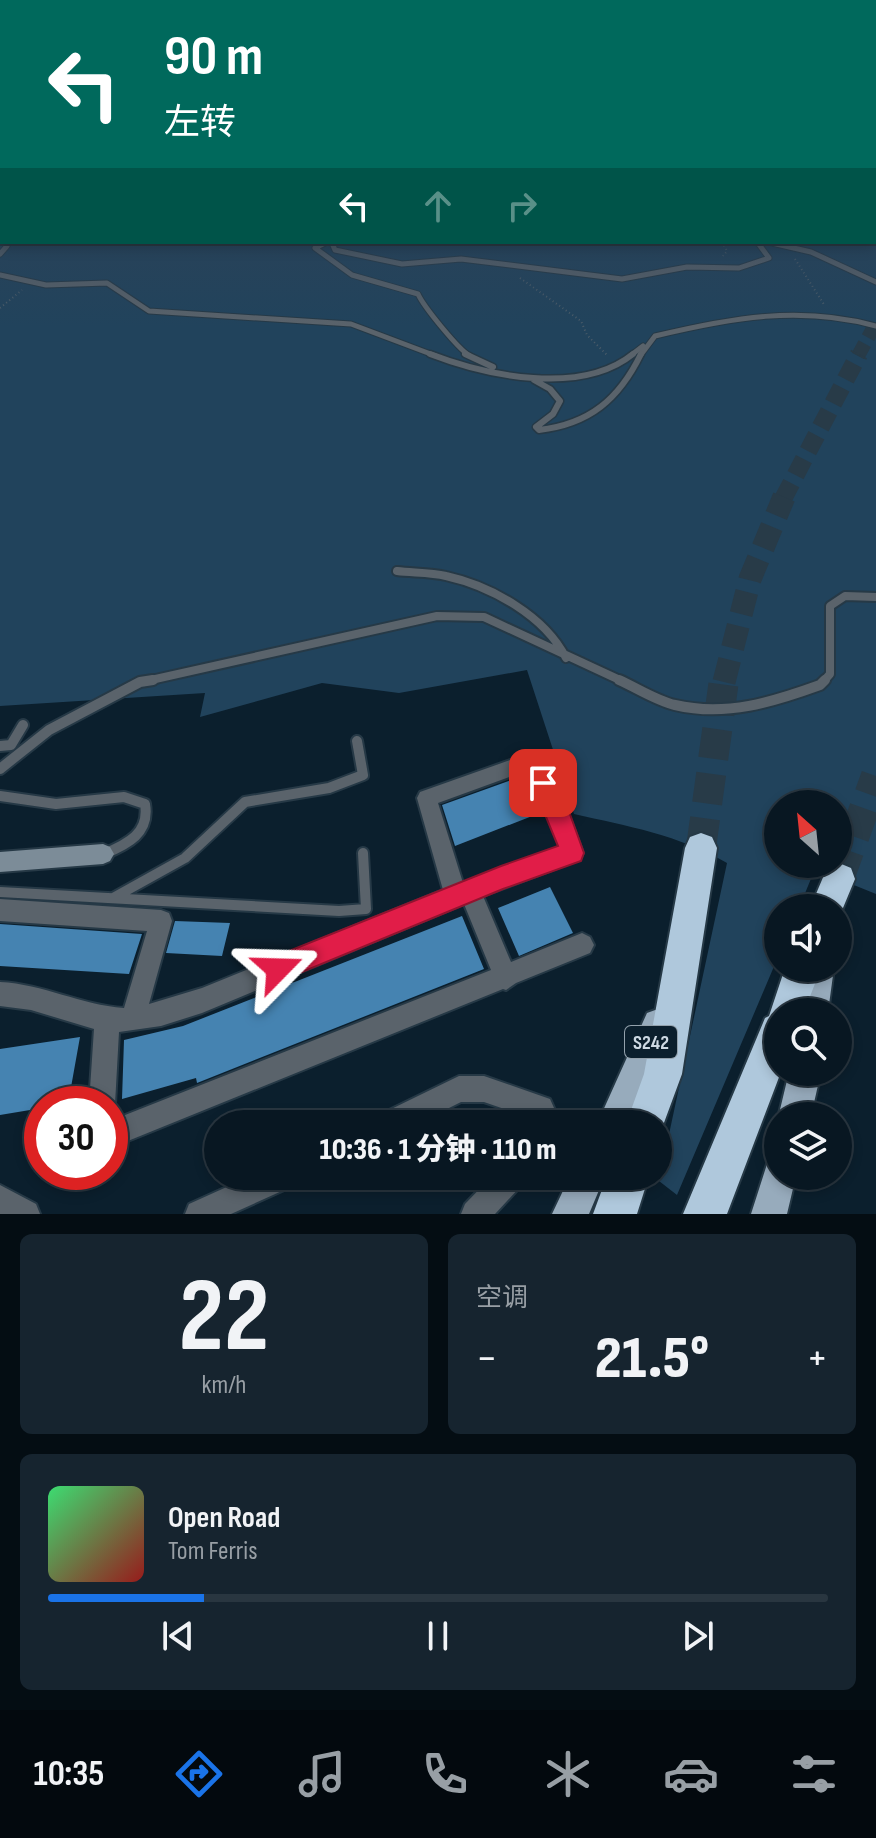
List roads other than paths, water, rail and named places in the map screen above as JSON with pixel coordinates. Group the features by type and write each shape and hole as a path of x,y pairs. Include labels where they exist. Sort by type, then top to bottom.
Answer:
{"highway":[{"path":"651,1110 663,1074 701,848"},
{"path":"705,1214 764,1066"},
{"path":"615,1214 623,1190"}],"main road":[{"name":"S242","path":"621,1110 641,1068 683,957"},
{"path":"570,1214 581,1190"},
{"path":"769,1214 775,1190"}],"street":[{"path":"0,994 31,995 107,1019 133,1018 189,1005 463,894 572,853 556,806 530,761 427,798 463,894 506,978"},
{"path":"0,862 103,854"},
{"path":"0,910 161,921 133,1018"},
{"path":"128,1127 582,945"},
{"path":"103,1086 107,1019"},
{"path":"416,1110 459,1089 484,1089 540,1110"},
{"path":"199,1214 252,1190"},
{"path":"475,1214 498,1190"},
{"path":"0,1199 26,1214"}],"lane":[{"path":"324,244 315,248 325,259 366,283 418,294 426,311 441,322 465,354 534,379 550,389 560,401 553,414 536,427 539,430 555,429 582,420 614,400 631,376 643,346"},
{"path":"330,244 335,250 384,263 426,264 461,259 558,276 576,274 624,280 687,267 752,268 769,258 759,244"},
{"path":"777,244 840,263 876,282"},
{"path":"0,275 35,283 107,283 149,311 341,322 402,341 459,365 509,372"},
{"path":"534,379 561,378 613,368 655,336 761,312 828,314 876,326"},
{"path":"397,571 455,579 506,601 563,645 566,658"},
{"path":"0,769 49,730 140,682 207,670 437,616 484,617 566,658 674,705 711,709 762,706 820,685 830,674 830,606 836,599 857,595 876,597"},
{"path":"0,746 11,745 23,725"},
{"path":"108,900 185,861 221,831 245,802 329,788 363,775 357,741"},
{"path":"0,796 56,804 124,797 145,804 146,825 139,835 103,854"},
{"path":"0,892 108,900 366,909 363,853"}],"tunnel":[{"path":"858,356 876,323"},
{"path":"784,497 859,354"},
{"path":"724,682 750,579 784,497"},
{"path":"701,848 724,680"},
{"path":"839,879 876,776"}]}
